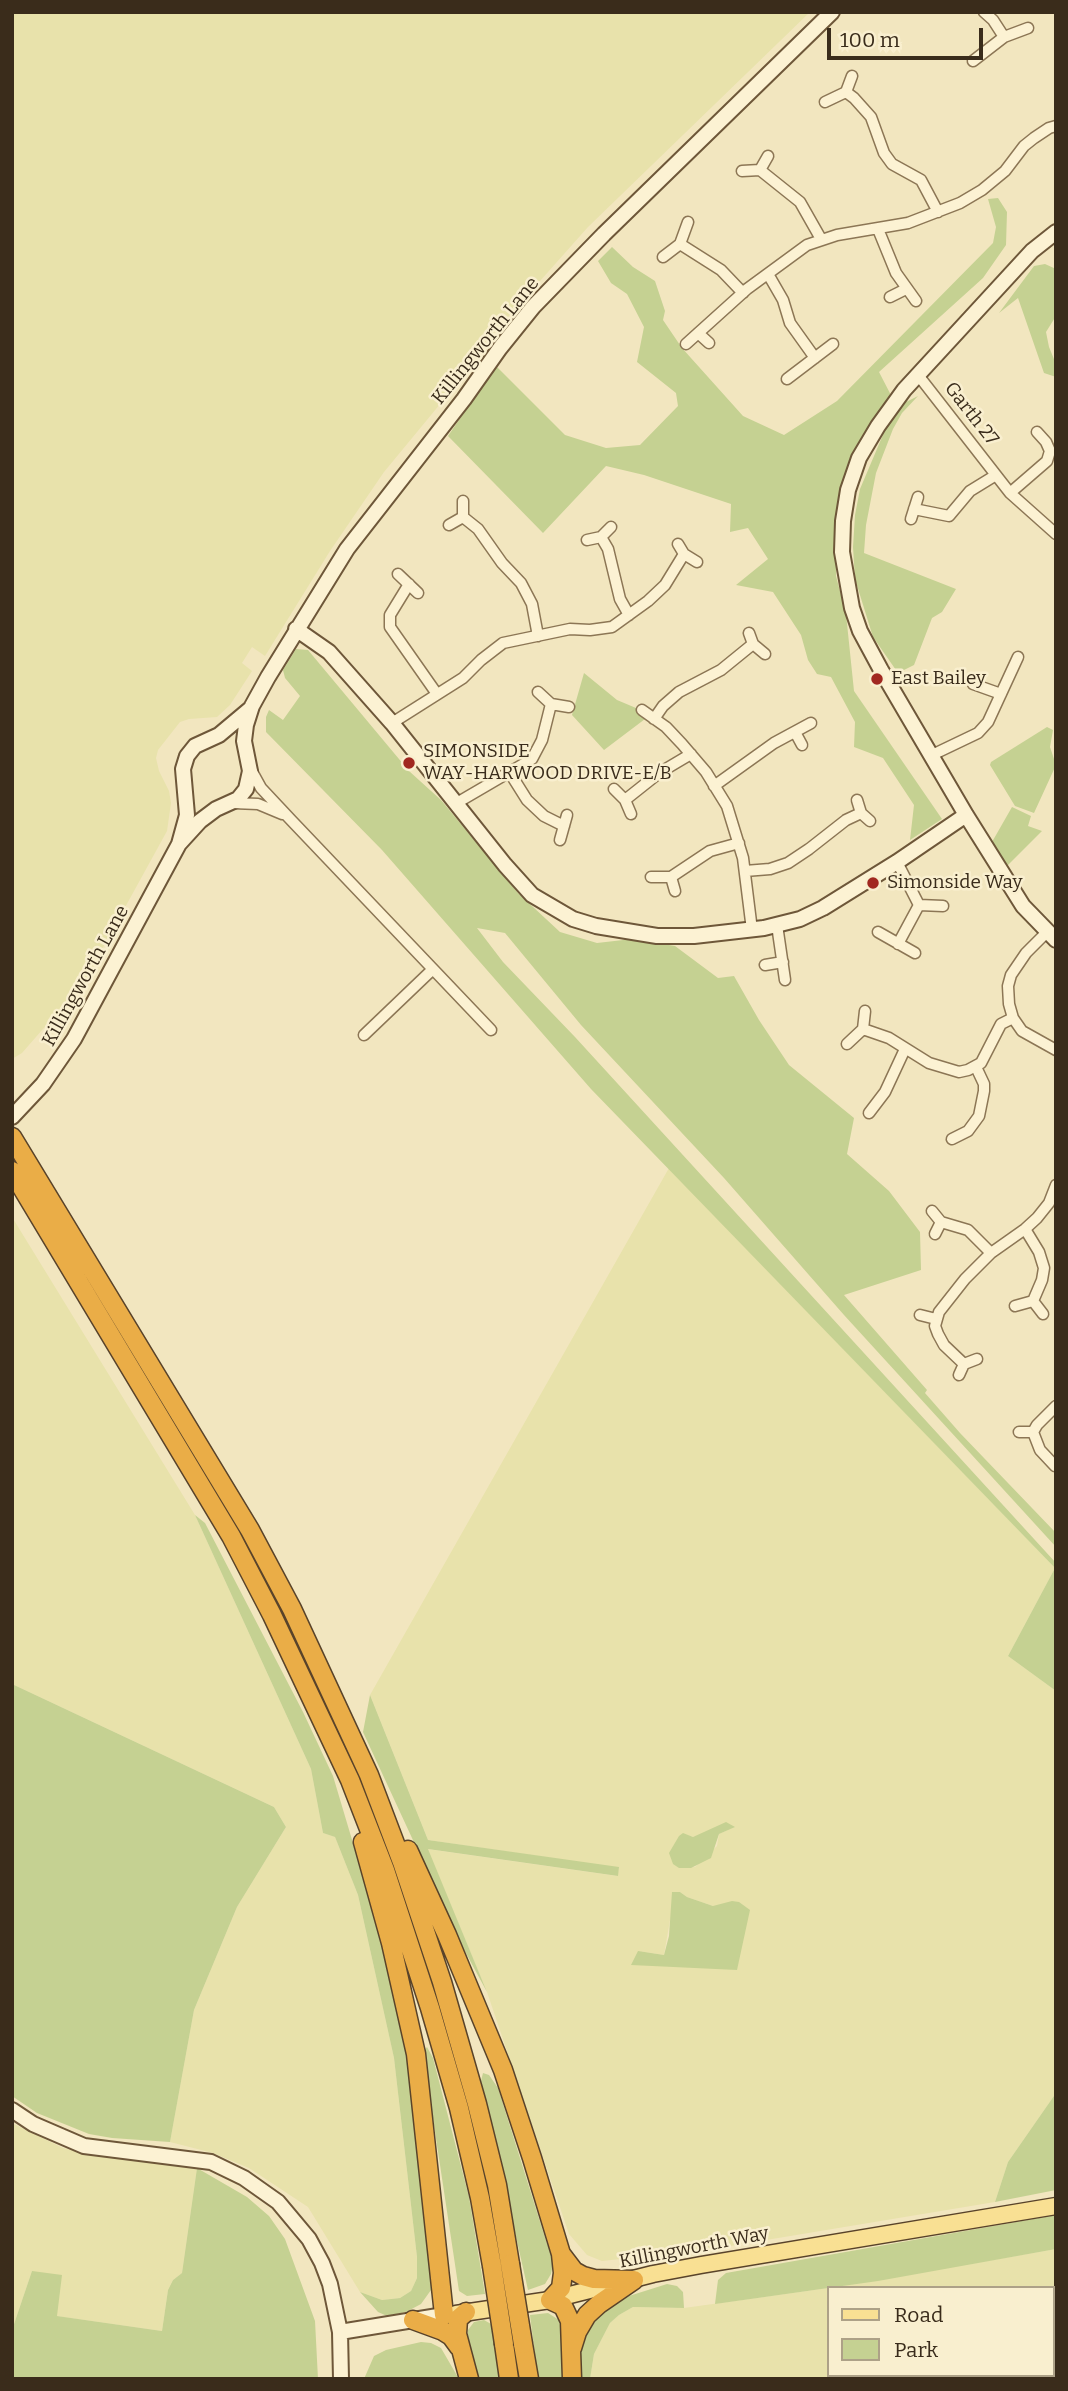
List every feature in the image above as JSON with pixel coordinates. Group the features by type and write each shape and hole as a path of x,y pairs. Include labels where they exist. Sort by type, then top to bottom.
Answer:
{"highway":[{"path":"12,1137 250,1530 292,1609 447,1935 503,2070 561,2254 561,2288 550,2300 559,2303 568,2313 572,2379"},
{"path":"12,1171 231,1536 272,1615 349,1780 389,1882 430,2008 459,2108 480,2198 523,2344 529,2379"},
{"path":"369,1774 442,1982 477,2104 496,2185 504,2344 509,2379"},
{"path":"349,1780 354,1813 391,1943 416,2054 444,2315"},
{"path":"561,2254 574,2271 583,2276 594,2279 634,2280"},
{"path":"572,2348 587,2315 598,2304 634,2280"},
{"path":"466,2312 458,2319 459,2347 469,2379"},
{"path":"413,2320 443,2331 451,2336 459,2347"}],"main road":[{"name":"Killingworth Lane","path":"252,706 296,629 347,549 533,307 832,12"},
{"path":"1051,936 1023,905 966,815 860,631 846,582 842,552 848,490 859,458 878,426 918,375 1032,251 1056,232"},
{"path":"296,629 328,652 392,723 455,804 532,895 573,919 620,932 657,936 694,936 752,930 800,919 823,908 897,862 966,815"},
{"path":"179,844 187,815 183,769 187,756 195,746 212,739 235,723 252,706"},
{"path":"179,844 200,821 246,789 248,763 244,734 252,706"},
{"path":"212,739 234,744 248,763"},
{"path":"185,786 201,803 214,807 228,804"},
{"name":"Killingworth Lane","path":"12,1117 33,1095 74,1039 179,844"},
{"path":"12,2110 33,2124 84,2146 211,2162 244,2178 278,2202 317,2251 330,2284 340,2332 341,2379"},
{"name":"Killingworth Way","path":"340,2332 550,2300 701,2265 1056,2206"}],"street":[{"path":"984,12 1004,37"},
{"path":"973,61 1004,37 1028,29"},
{"path":"825,102 846,92 852,75"},
{"path":"846,92 855,98 871,117 884,153 892,164 921,180 938,212"},
{"path":"686,344 743,293 807,245 821,239 908,223 960,203 982,190 1005,171 1024,146 1056,126"},
{"path":"760,170 768,156"},
{"path":"742,171 760,170 800,202 821,239"},
{"path":"1005,171 1014,180"},
{"path":"663,257 680,244 688,222"},
{"path":"877,229 896,273 916,301"},
{"path":"680,244 721,270 743,293"},
{"path":"768,274 783,300 790,323 815,358"},
{"path":"890,297 906,289"},
{"path":"698,333 709,343"},
{"path":"787,379 833,344"},
{"name":"Garth 27","path":"918,375 1010,493 1056,534"},
{"path":"1010,493 1047,461 1049,451 1046,442 1037,432"},
{"name":"Garth 27","path":"918,497 913,514 948,516 962,498 996,475"},
{"path":"463,501 463,517"},
{"path":"449,525 463,517"},
{"path":"463,517 478,529 502,563 521,583 532,604 538,636"},
{"path":"586,540 601,537 611,527"},
{"path":"601,537 608,549 620,599 629,615"},
{"path":"678,544 684,555 697,562"},
{"path":"392,723 463,678 503,643 570,629 612,627 665,585 684,555"},
{"path":"398,574 418,593"},
{"path":"409,584 390,615 390,627 437,694"},
{"path":"654,719 663,706 679,692 721,670 751,638 765,654"},
{"path":"932,755 978,733 988,722 1018,657"},
{"path":"972,684 1001,694"},
{"path":"538,692 551,704 569,707"},
{"path":"455,804 532,760 538,750 551,704"},
{"path":"642,709 666,727 691,754 727,806 745,871 752,930"},
{"path":"714,786 775,743 811,723"},
{"path":"795,732 802,745"},
{"path":"625,800 659,773 691,754"},
{"path":"248,763 261,788 491,1030"},
{"path":"510,773 527,800 544,816 566,820 560,840"},
{"path":"614,789 625,800 631,814"},
{"path":"857,800 861,813 870,821"},
{"path":"228,804 258,804 291,820"},
{"path":"745,871 770,869 788,863 846,820 861,813"},
{"path":"651,877 671,877 710,850 739,844"},
{"path":"897,862 919,905"},
{"path":"671,877 675,891"},
{"path":"919,905 943,906"},
{"path":"898,944 919,905"},
{"path":"777,925 786,980"},
{"path":"878,932 915,953"},
{"path":"1051,936 1026,953 1011,975 1008,986 1013,1018 1022,1031 1056,1050"},
{"path":"765,965 783,962"},
{"path":"364,1035 433,969"},
{"path":"846,1044 863,1029 865,1011"},
{"path":"863,1029 889,1038 939,1067 959,1072 976,1067 985,1058 1001,1024 1013,1018"},
{"path":"869,1113 885,1092 905,1049"},
{"path":"952,1139 968,1131 979,1116 984,1099 984,1084 976,1067"},
{"path":"873,1086 885,1092"},
{"path":"968,1131 975,1142"},
{"path":"964,1364 944,1345 935,1326 943,1305 991,1253 1025,1230 1049,1203 1056,1185"},
{"path":"932,1212 941,1222 968,1230 991,1253"},
{"path":"935,1234 941,1222"},
{"path":"1025,1230 1044,1268 1033,1301"},
{"path":"1015,1306 1033,1301"},
{"path":"1033,1301 1043,1314"},
{"path":"920,1315 936,1319"},
{"path":"959,1375 964,1364 977,1359"},
{"path":"1033,1432 1056,1406"},
{"path":"1018,1432 1033,1432"},
{"path":"1033,1432 1040,1450 1055,1466"}],"shaded area":[{"path":"12,12 810,12 588,227 484,344 469,369 384,472 330,551 265,656 252,647 242,663 252,671 230,705 217,717 180,722 158,750 156,758 159,771 169,791 171,803 167,831 84,982 22,1053 12,1059"},
{"path":"669,1168 1055,1568 1008,1656 1056,1691 1056,2093 1008,2162 995,2202 706,2250 602,2261 587,2255 569,2234 487,1992 427,1849 617,1876 619,1868 428,1840 370,1695","holes":["734,1827 719,1834 717,1846 695,1867 679,1868 683,1834 693,1837","680,1892 713,1906 736,1970 638,1951 664,1955 670,1920"]},
{"path":"12,1217 195,1515 311,1769 323,1833 335,1837 358,1895 394,2058 417,2257 417,2278 411,2291 400,2298 382,2300 360,2292 308,2207 249,2168 213,2153 170,2142 194,2010 237,1907 286,1827 274,1807 12,1684"},
{"path":"12,2123 63,2148 97,2156 197,2168 182,2273 173,2280 168,2290 162,2331 56,2316 32,2271 12,2330"},
{"path":"1056,2249 1056,2379 590,2379 594,2354 610,2323 633,2307 684,2308 827,2288 827,2377 1054,2377 1054,2286 841,2286"}],"green space":[{"path":"998,198 1007,212 1006,245 983,278 879,372 894,401 849,463 836,516 836,576 846,614 854,691 942,819 910,840 914,805 883,758 854,747 855,722 831,677 817,674 808,660 801,635 773,592 736,585 768,559 748,528 730,532 731,504 644,475 606,466 543,533 448,436 496,366 565,435 606,448 640,445 678,406 676,393 637,362 644,327 627,294 611,283 598,261 612,247 633,267 655,281 665,311 663,320 682,348 743,416 784,435 837,401 993,243 996,227 988,199"},
{"path":"1045,264 1056,269 1056,316 1046,332 1056,364 1056,377 1044,373 1018,298 999,313 1034,266"},
{"path":"918,396 902,413 893,429 876,473 866,525 864,553 956,589 942,612 932,618 914,665 898,673 873,637 855,579 855,515 860,489 885,430 906,402"},
{"path":"296,649 308,650 409,771 441,800 518,893 560,932 597,943 632,939 675,946 718,978 734,976 789,1065 854,1118 847,1154 889,1191 920,1232 921,1270 844,1295 927,1390 925,1393 960,1433 1056,1533 1056,1547 844,1315 724,1178 581,1025 505,933 477,928 503,962 575,1037 1056,1563 1056,1691 1008,1656 1055,1568 591,1089 382,850 266,732 269,710 283,720 300,696 285,678 283,670"},
{"path":"584,673 617,700 636,708 645,719 604,750 572,715"},
{"path":"1047,727 1053,730 1050,747 1056,765 1034,813 1015,806 990,765"},
{"path":"1012,807 1031,816 1028,826 1042,831 1007,866 992,842"},
{"path":"195,1515 205,1523 303,1712 333,1776 378,1927 411,2071 436,2275 431,2290 421,2304 406,2312 387,2316 378,2312 360,2292 382,2300 400,2298 411,2291 417,2278 417,2257 394,2058 358,1895 335,1837 323,1833 311,1769"},
{"path":"12,1684 274,1807 286,1827 237,1907 194,2010 170,2142 89,2134 37,2113 12,2096"},
{"path":"370,1695 428,1840 619,1867 618,1876 428,1849 487,1992 461,1944 363,1732"},
{"path":"726,1822 735,1827 719,1834 711,1858 691,1868 679,1868 673,1864 669,1853 679,1836 683,1833 693,1837"},
{"path":"672,1892 680,1892 713,1906 739,1902 750,1910 737,1970 631,1965 638,1951 664,1955 669,1936"},
{"path":"427,2047 433,2058 469,2197 485,2294 467,2296 459,2291 423,2052"},
{"path":"483,2073 489,2075 498,2088 554,2259 551,2274 545,2284 528,2290 481,2081"},
{"path":"1056,2093 1056,2190 995,2202 1008,2162"},
{"path":"197,2168 247,2197 269,2216 285,2239 315,2321 318,2379 12,2379 12,2330 32,2271 62,2275 57,2316 162,2331 168,2290 173,2280 182,2273"},
{"path":"1056,2215 1056,2249 878,2281 827,2286 827,2288 715,2304 718,2280 726,2273"},
{"path":"667,2284 677,2286 683,2292 684,2308 633,2307 619,2315 610,2323 594,2354 590,2379 578,2379 580,2354 587,2331 603,2312 629,2296"},
{"path":"548,2313 559,2320 563,2379 538,2379 530,2315"},
{"path":"484,2320 491,2324 501,2379 475,2379 467,2338 468,2330 474,2322"},
{"path":"421,2342 441,2348 459,2379 364,2379 374,2356 386,2350"}],"place":[{"name":"East Bailey","path":"877,679"},
{"name":"SIMONSIDE WAY-HARWOOD DRIVE-E/B","path":"409,763"},
{"name":"Simonside Way","path":"873,883"}]}
